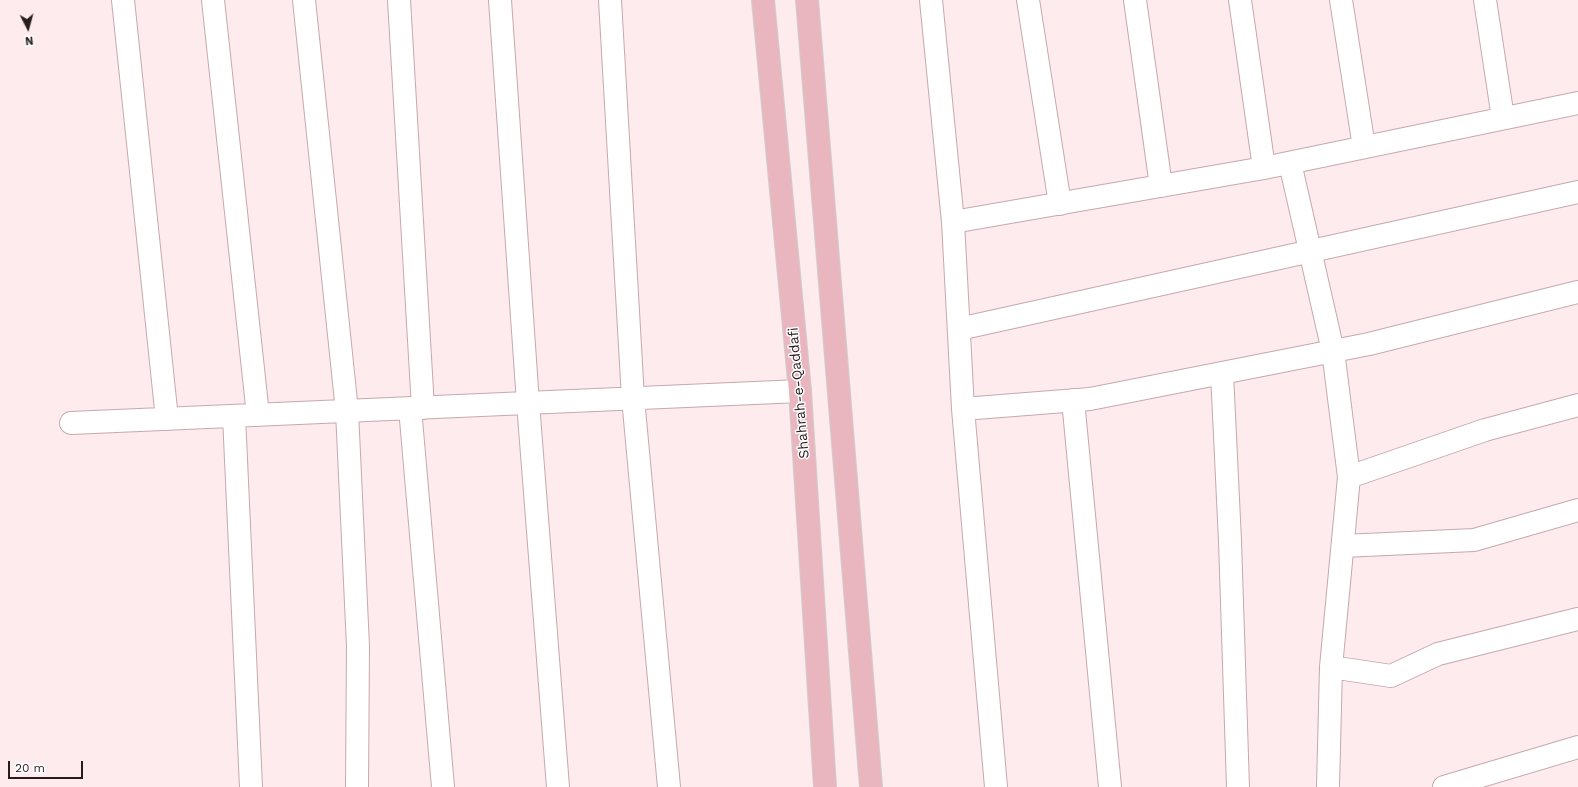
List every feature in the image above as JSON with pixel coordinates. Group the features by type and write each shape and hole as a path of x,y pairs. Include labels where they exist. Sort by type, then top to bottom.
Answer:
{"main road":[{"name":"Shahrah-e-Qaddafi","path":"763,0 800,390 825,787"},
{"path":"808,0 871,787"}],"street":[{"path":"123,0 167,419"},
{"path":"213,0 258,415"},
{"path":"304,0 347,411 358,646 357,787"},
{"path":"400,0 417,408 443,787"},
{"path":"500,0 528,403 558,787"},
{"path":"610,0 633,398 669,787"},
{"path":"931,0 953,222 963,409 996,787"},
{"path":"1028,0 1060,204"},
{"path":"1135,0 1162,186"},
{"path":"1240,0 1264,168"},
{"path":"1341,0 1364,147"},
{"path":"1485,0 1503,118"},
{"path":"953,222 1264,168 1578,103"},
{"path":"1290,163 1333,351 1349,476 1331,666 1328,787"},
{"path":"959,329 1578,192"},
{"path":"963,409 1090,399 1369,344 1578,292"},
{"path":"1222,373 1230,541 1238,787"},
{"path":"71,423 800,390"},
{"path":"1073,400 1110,787"},
{"path":"1349,476 1485,430 1578,405"},
{"path":"234,416 250,787"},
{"path":"1343,546 1474,540 1578,510"},
{"path":"1331,666 1390,676 1438,654 1578,619"},
{"path":"1444,787 1578,747"}]}
